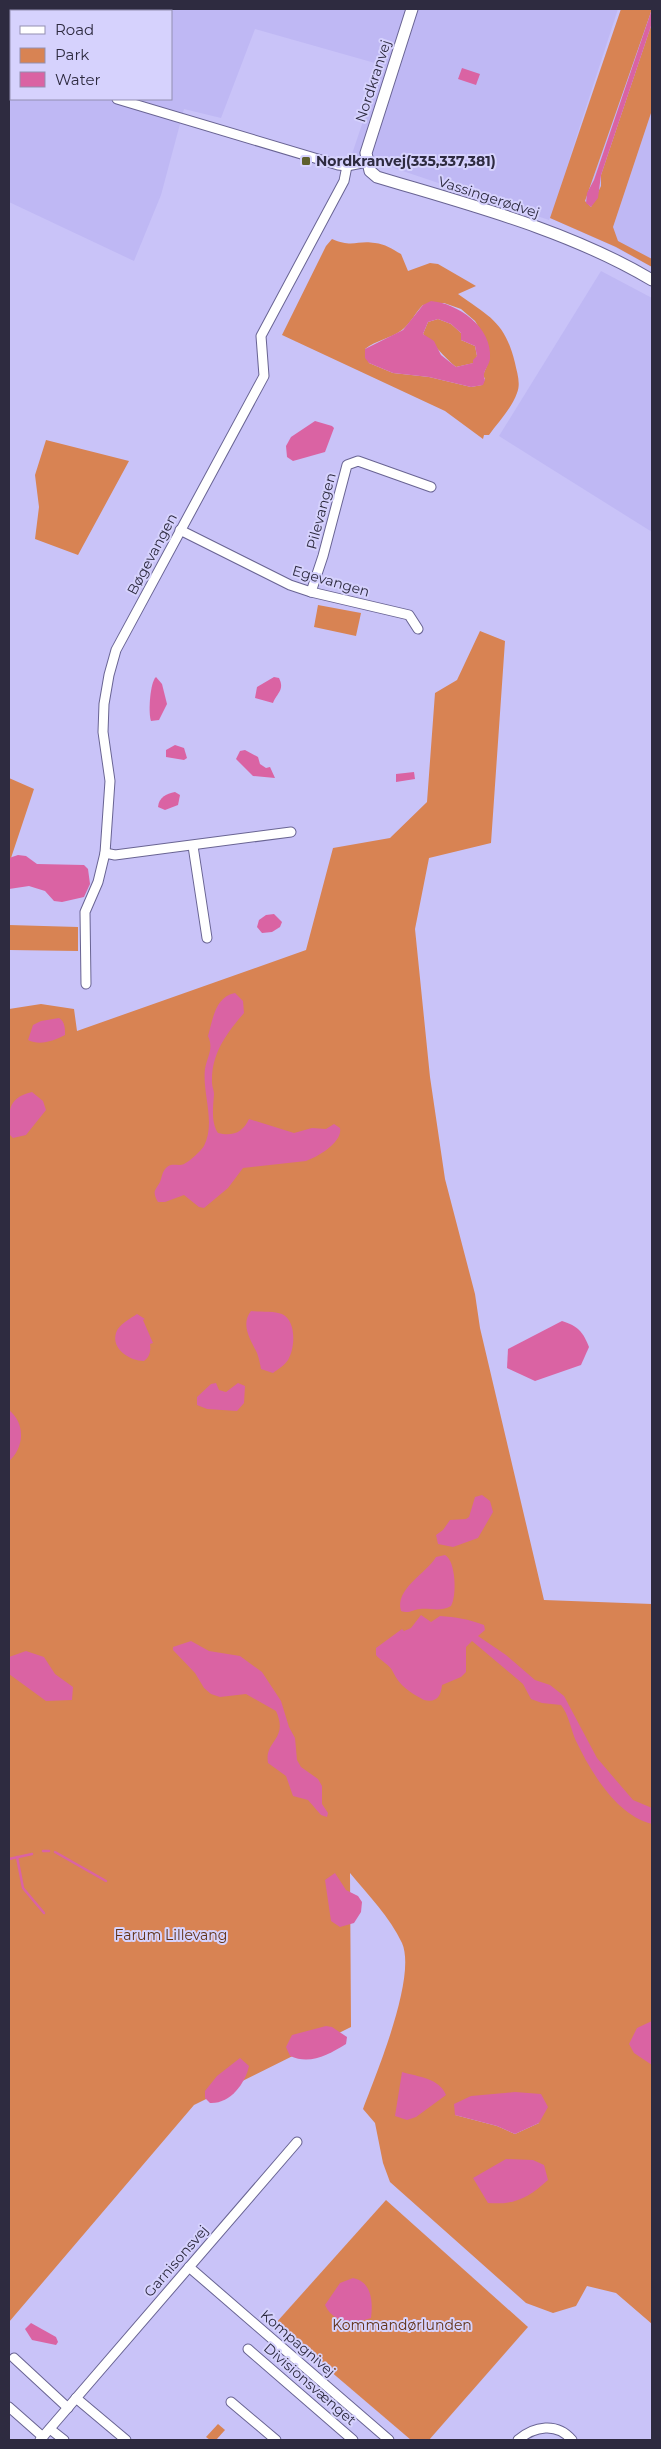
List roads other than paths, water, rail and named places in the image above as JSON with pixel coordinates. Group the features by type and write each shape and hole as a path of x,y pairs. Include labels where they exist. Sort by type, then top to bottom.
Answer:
{"street":[{"name":"Nordkranvej","path":"367,162 366,152 412,9"},
{"path":"120,100 347,166 367,162"},
{"name":"Vassingerødvej","path":"367,162 370,171 376,177 513,218 585,247 652,280"},
{"name":"Bøgevangen","path":"86,984 85,912 98,882 105,853 110,782 103,732 108,675 116,650 264,376 261,336 344,181 347,166"},
{"name":"Pilevangen","path":"311,592 323,556 346,465 358,460 431,487"},
{"name":"Egevangen","path":"180,530 290,585 311,592 409,615 418,629"},
{"path":"105,853 115,855 291,832"},
{"path":"192,846 207,938"},
{"name":"Garnisonsvej","path":"9,2407 42,2439 297,2142"},
{"name":"Kompagnivej","path":"189,2267 389,2440"},
{"name":"Divisionsvænget","path":"248,2349 353,2440"},
{"path":"14,2358 68,2408"},
{"path":"76,2398 126,2440"},
{"path":"232,2402 276,2440"},
{"path":"50,2428 64,2440"},
{"path":"518,2440 526,2433 548,2428 559,2430 572,2440"}],"water":[{"path":"652,9 652,23 601,175 598,198 591,207 586,203 587,193 594,180"},
{"path":"462,68 480,74 476,85 458,79"},
{"path":"431,301 452,306 480,327 486,337 490,359 483,385 471,387 429,377 393,373 369,363 365,358 365,349 403,330 423,305","holes":["438,319 451,324 461,333 461,340 475,346 477,356 473,363 456,367 441,355 434,341 423,334 428,322"]},
{"path":"315,421 334,428 325,452 293,461 287,457 286,446 291,437"},
{"path":"156,677 162,684 167,704 159,720 151,721 150,698 152,685"},
{"path":"274,677 279,678 281,686 273,703 255,698 257,687"},
{"path":"175,745 184,748 187,758 184,760 166,757 166,750"},
{"path":"245,750 258,757 260,764 266,768 270,767 275,778 253,776 236,759 240,751"},
{"path":"414,772 415,779 396,782 396,774"},
{"path":"175,792 180,795 178,805 165,810 158,807 164,796"},
{"path":"18,855 26,856 37,864 84,865 88,869 90,884 84,897 62,902 54,901 45,891 29,886 9,889 9,858"},
{"path":"274,914 282,922 280,927 272,932 262,933 257,927 259,920 266,915"},
{"path":"235,993 243,1001 244,1013 221,1045 212,1073 214,1094 213,1120 218,1133 233,1134 241,1130 249,1119 294,1133 312,1128 326,1129 334,1124 340,1128 340,1133 334,1144 306,1161 243,1168 228,1188 204,1208 199,1207 184,1195 165,1202 158,1202 155,1191 168,1166 186,1163 204,1146 209,1127 205,1078 205,1069 210,1049 208,1036 213,1016 219,1004 228,995"},
{"path":"59,1018 64,1023 65,1035 42,1043 28,1040 33,1025 41,1021"},
{"path":"32,1092 43,1101 46,1110 26,1135 13,1138 9,1134 9,1113 13,1102 17,1098"},
{"path":"251,1311 282,1314 290,1323 293,1342 290,1355 285,1364 273,1373 261,1369 258,1355 246,1327"},
{"path":"137,1314 145,1319 143,1320 153,1343 150,1344 148,1358 144,1361 133,1359 123,1353 116,1344 115,1339 119,1327"},
{"path":"562,1321 576,1327 587,1342 589,1347 581,1365 535,1381 507,1368 508,1349"},
{"path":"216,1383 219,1390 226,1392 238,1383 245,1386 244,1403 237,1411 207,1409 197,1405 197,1397 211,1384"},
{"path":"9,1410 18,1422 21,1436 18,1450 9,1461"},
{"path":"482,1495 490,1501 493,1512 478,1538 453,1547 438,1544 436,1535 443,1530 450,1520 466,1519 469,1517 475,1497"},
{"path":"445,1555 451,1564 455,1587 451,1606 439,1609 401,1611 400,1603 407,1588 436,1557"},
{"path":"421,1615 431,1622 440,1616 473,1621 484,1625 485,1630 478,1636 506,1655 535,1680 550,1685 564,1696 597,1758 633,1800 652,1808 652,1824 627,1812 606,1791 582,1753 561,1705 542,1703 531,1699 523,1684 472,1641 466,1647 466,1672 461,1677 442,1685 438,1698 428,1701 424,1700 406,1688 390,1668 376,1655 376,1648 402,1629 404,1631 411,1628"},
{"path":"191,1641 209,1651 240,1656 262,1672 281,1701 289,1727 295,1738 297,1760 301,1767 318,1779 322,1786 322,1804 328,1813 327,1817 321,1815 308,1800 293,1796 286,1776 268,1763 269,1749 280,1728 276,1711 246,1694 220,1697 211,1694 204,1688 195,1673 173,1650 173,1647"},
{"path":"26,1651 44,1657 55,1674 73,1687 72,1700 46,1701 9,1674 9,1657"},
{"path":"335,1873 346,1890 358,1896 362,1902 361,1912 354,1923 340,1927 331,1921 325,1880"},
{"path":"652,2021 652,2065 634,2053 629,2044 637,2028"},
{"path":"326,2026 332,2027 347,2037 346,2044 319,2058 297,2059 290,2056 286,2047 292,2035"},
{"path":"240,2058 249,2066 244,2080 236,2092 224,2100 210,2103 205,2098 205,2091 217,2076"},
{"path":"402,2072 422,2077 439,2085 446,2095 416,2117 407,2120 395,2116"},
{"path":"515,2092 541,2094 548,2107 539,2123 515,2134 497,2126 455,2115 454,2104 471,2096"},
{"path":"506,2159 533,2160 544,2165 548,2180 521,2199 506,2203 488,2203 473,2178"},
{"path":"353,2278 359,2280 368,2288 372,2306 371,2318 351,2322 333,2316 325,2305 340,2283"},
{"path":"31,2323 56,2337 58,2342 56,2345 32,2340 25,2329"}],"waterway":[{"path":"43,1851 49,1851"},
{"path":"55,1852 106,1881"},
{"path":"9,1859 32,1854"},
{"path":"17,1857 23,1888 44,1913"}],"place":[{"name":"Nordkranvej(335,337,381)","path":"306,161"}],"park label":[{"name":"Farum Lillevang","path":"171,1935"},
{"name":"Kommandørlunden","path":"402,2325"}]}
